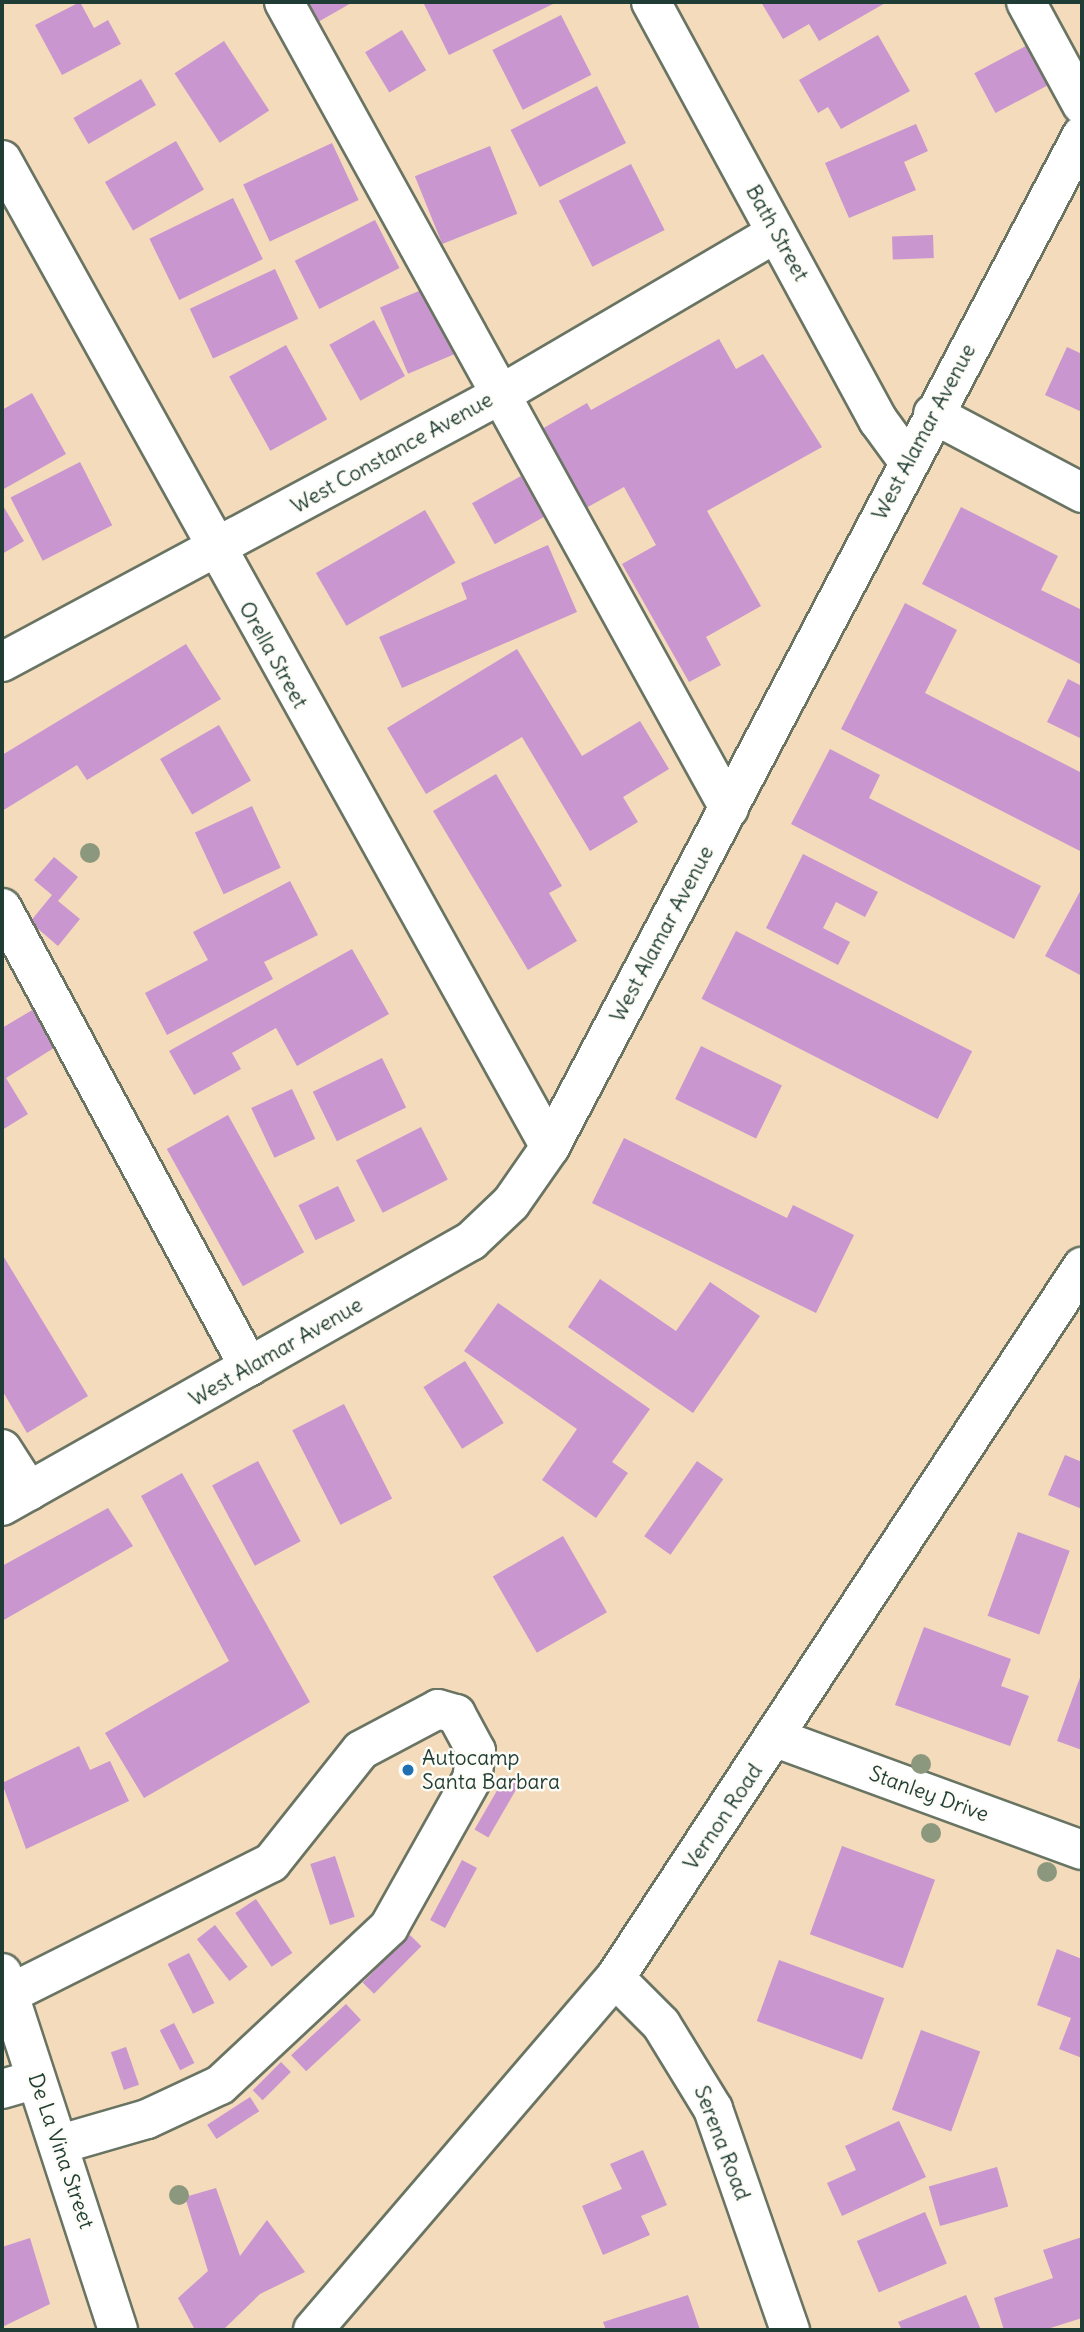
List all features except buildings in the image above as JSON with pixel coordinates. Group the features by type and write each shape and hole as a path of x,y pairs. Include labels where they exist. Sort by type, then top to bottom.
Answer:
{"street":[{"path":"284,2 498,396 729,808"},
{"name":"Bath Street","path":"651,2 878,420 908,461"},
{"path":"1026,2 1082,105"},
{"name":"West Alamar Avenue","path":"15,1498 471,1241 511,1203 550,1147 908,461 1082,135"},
{"name":"Orella Street","path":"2,160 215,550 550,1147"},
{"name":"West Constance Avenue","path":"2,662 498,396 776,233"},
{"path":"933,414 1082,493"},
{"path":"2,908 249,1367"},
{"name":"Vernon Road","path":"313,2330 615,1978 776,1738 1082,1267"},
{"path":"2,1449 15,1498"},
{"path":"5,1983 271,1863 360,1750 438,1709 456,1714 476,1751 472,1779 389,1927 220,2085 147,2119 61,2144"},
{"name":"Stanley Drive","path":"776,1738 1082,1850"},
{"name":"Serena Road","path":"615,1978 661,2024 713,2109 790,2330"},
{"name":"De La Vina Street","path":"5,1983 19,2084 61,2144 118,2330"}],"place":[{"name":"Autocamp Santa Barbara","path":"408,1770"}]}
